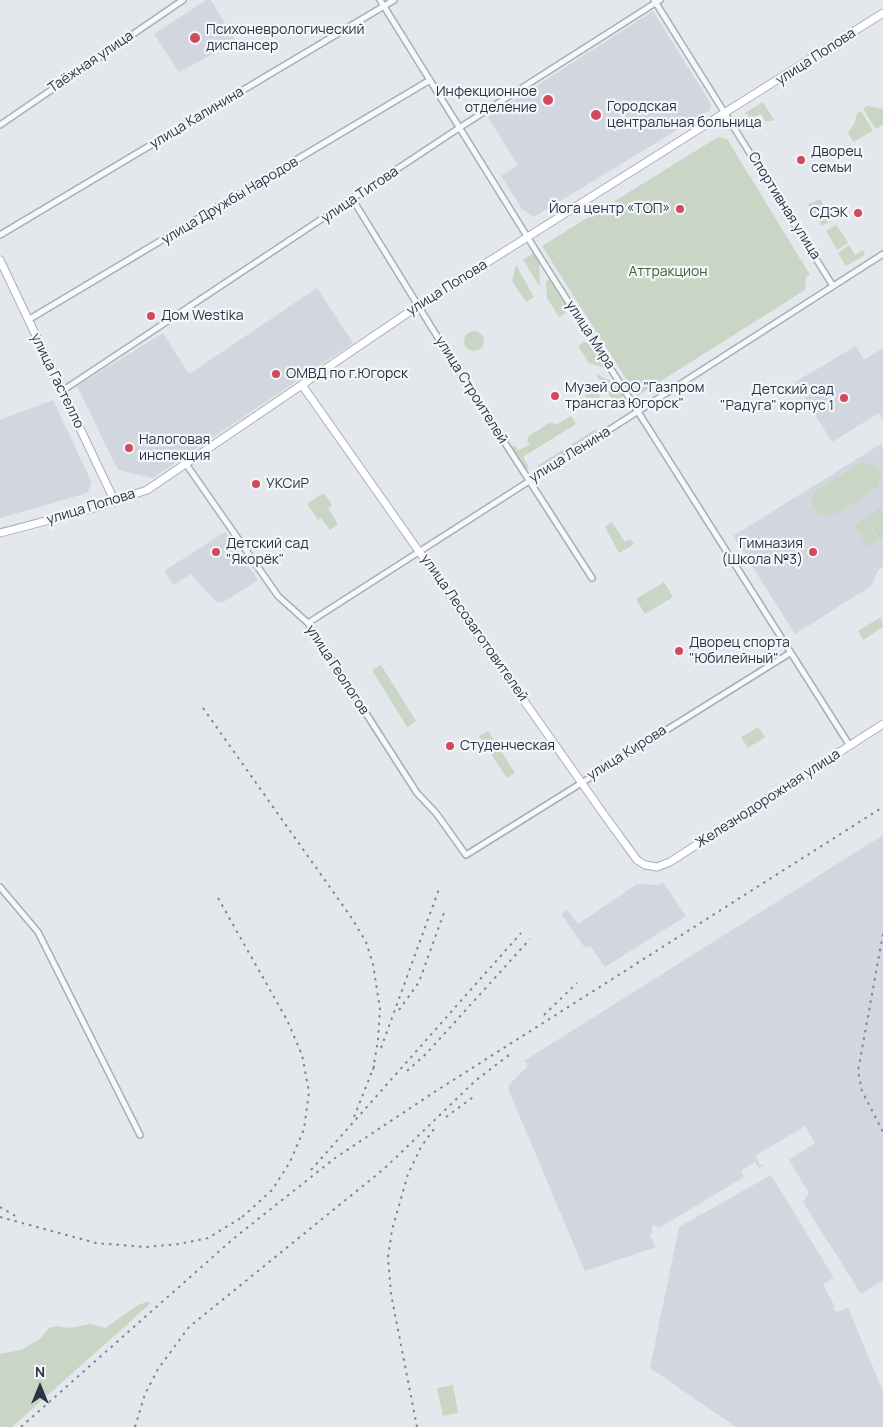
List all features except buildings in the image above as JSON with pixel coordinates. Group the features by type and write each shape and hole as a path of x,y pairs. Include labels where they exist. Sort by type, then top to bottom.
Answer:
{"main road":[{"name":"улица Попова","path":"0,533 115,502 147,490 418,306 883,14"},
{"name":"улица Гастелло","path":"0,260 115,502"},
{"name":"улица Лесозаготовителей","path":"302,385 637,860 650,866"},
{"name":"Железнодорожная улица","path":"650,866 670,862 883,724"}],"street":[{"name":"Таёжная улица","path":"0,125 183,0"},
{"name":"улица Мира","path":"380,0 850,746"},
{"name":"улица Калинина","path":"0,235 394,0"},
{"name":"Спортивная улица","path":"657,1 833,286"},
{"name":"улица Титова","path":"62,391 459,128 657,1"},
{"name":"улица Дружбы Народов","path":"28,320 430,80"},
{"name":"улица Строителей","path":"353,200 528,481 592,578"},
{"name":"улица Ленина","path":"308,623 883,254"},
{"name":"улица Геологов","path":"186,464 278,596 308,623 417,793 436,813 466,855"},
{"name":"улица Кирова","path":"466,855 790,652"},
{"path":"0,887 38,932 140,1135"}],"shaded area":[{"name":"Психоневрологический диспансер","path":"206,0 211,0 236,42 179,72 154,34"},
{"name":"Городская центральная больница","path":"653,11 711,104 710,110 534,217 522,209 501,176 518,165 488,117"},
{"path":"317,288 353,343 153,478 118,470 77,386 163,333 189,374"},
{"name":"Детский сад \"Радуга\" корпус 1","path":"856,346 864,360 883,348 883,420 879,413 832,442 795,382"},
{"path":"53,400 92,483 87,493 0,518 0,420"},
{"name":"Гимназия (Школа №3)","path":"881,444 883,448 883,567 878,570 871,586 795,634 733,536"},
{"name":"Детский сад \"Якорёк\"","path":"225,532 258,580 222,603 221,601 217,603 191,574 173,585 164,571"},
{"path":"883,835 883,1280 861,1294 803,1202 809,1193 789,1160 815,1143 805,1126 755,1156 760,1165 764,1165 759,1168 755,1162 741,1171 744,1177 659,1228 655,1225 651,1227 653,1232 649,1234 656,1247 585,1271 509,1091 509,1085 528,1066 524,1061"},
{"path":"663,882 686,916 605,967 590,946 585,948 561,914 567,910 578,924 637,884 658,885"},
{"path":"771,1175 834,1278 823,1284 835,1307 833,1308 836,1312 848,1308 883,1391 883,1427 736,1427 650,1368 679,1227"}],"green space":[{"path":"763,102 773,121 765,121 761,114 751,118 745,113"},
{"path":"867,106 883,109 883,124 876,129 863,109"},
{"path":"861,111 873,131 853,142 848,133 855,122 857,114"},
{"name":"Аттракцион","path":"718,137 727,139 810,275 806,277 805,290 637,396 542,246"},
{"path":"820,199 832,220 822,226 808,204"},
{"path":"835,225 848,243 837,250 826,231"},
{"path":"849,245 855,255 863,250 865,255 846,266 838,253"},
{"path":"533,253 539,262 540,287 523,260"},
{"path":"516,265 534,297 526,302 512,281"},
{"path":"550,280 565,304 565,313 559,317 547,298 546,281"},
{"path":"474,331 481,334 484,341 481,348 474,351 467,348 464,341 467,334"},
{"path":"584,342 592,344 605,368 589,363 578,346"},
{"path":"596,374 617,384 624,396 614,403"},
{"path":"588,381 607,408 591,405 580,386"},
{"path":"571,416 576,424 523,457 529,468 526,469 512,447 515,445 518,450 530,445 527,440 529,436 549,423 557,424"},
{"path":"596,429 597,433 541,468 537,466"},
{"path":"862,462 874,465 878,469 881,475 878,487 836,514 830,516 818,513 812,503 815,491"},
{"path":"324,493 332,505 328,508 338,524 330,530 321,518 318,520 307,504"},
{"path":"879,509 883,515 883,538 880,540 866,518"},
{"path":"864,518 878,540 868,547 854,525"},
{"path":"612,522 625,542 630,539 634,544 619,553 605,527"},
{"path":"664,582 673,597 645,614 636,599"},
{"path":"881,617 883,627 863,640 858,631"},
{"path":"381,665 416,721 407,727 372,670"},
{"path":"758,727 765,737 748,748 741,737"},
{"path":"488,731 515,773 507,778 479,736"},
{"path":"147,1302 151,1303 12,1427 0,1427 0,1354 21,1350 40,1339 49,1328 57,1326 70,1328 91,1324 105,1328 138,1305"},
{"path":"453,1385 458,1413 443,1416 437,1388"}],"railway":[{"path":"203,708 351,917 366,942 373,964 380,1009 378,1040 373,1070"},
{"path":"21,1427 233,1239 335,1158 436,1091 883,807"},
{"path":"381,1048 439,889"},
{"path":"218,898 287,1020 302,1055 309,1092 304,1129 290,1162 272,1190 239,1220"},
{"path":"399,1010 419,982 445,910"},
{"path":"311,1170 521,933"},
{"path":"883,934 858,1071 862,1091 883,1132"},
{"path":"407,1071 426,1054 530,939"},
{"path":"544,1015 577,983"},
{"path":"135,1427 145,1394 158,1369 189,1327 385,1168 475,1081 509,1055"},
{"path":"354,1117 375,1064"},
{"path":"446,1117 476,1095"},
{"path":"417,1427 391,1294 388,1257 392,1230 408,1174 421,1147 434,1129"},
{"path":"0,1207 19,1218"},
{"path":"0,1217 96,1243 146,1247 179,1244 208,1238 244,1216"}],"place":[{"name":"Психоневрологический диспансер","path":"195,38"},
{"name":"Инфекционное отделение","path":"548,100"},
{"name":"Городская центральная больница","path":"596,115"},
{"name":"Дворец семьи","path":"801,160"},
{"name":"Йога центр «ТОП»","path":"680,209"},
{"name":"СДЭК","path":"858,213"},
{"name":"Дом Westika","path":"151,316"},
{"name":"ОМВД по г.Югорск","path":"276,374"},
{"name":"Музей ООО \"Газпром трансгаз Югорск\"","path":"555,396"},
{"name":"Детский сад \"Радуга\" корпус 1","path":"844,398"},
{"name":"Налоговая инспекция","path":"129,448"},
{"name":"УКСиР","path":"256,484"},
{"name":"Детский сад \"Якорёк\"","path":"216,552"},
{"name":"Гимназия (Школа №3)","path":"813,552"},
{"name":"Дворец спорта \"Юбилейный\"","path":"679,651"},
{"name":"Студенческая","path":"450,746"}]}
